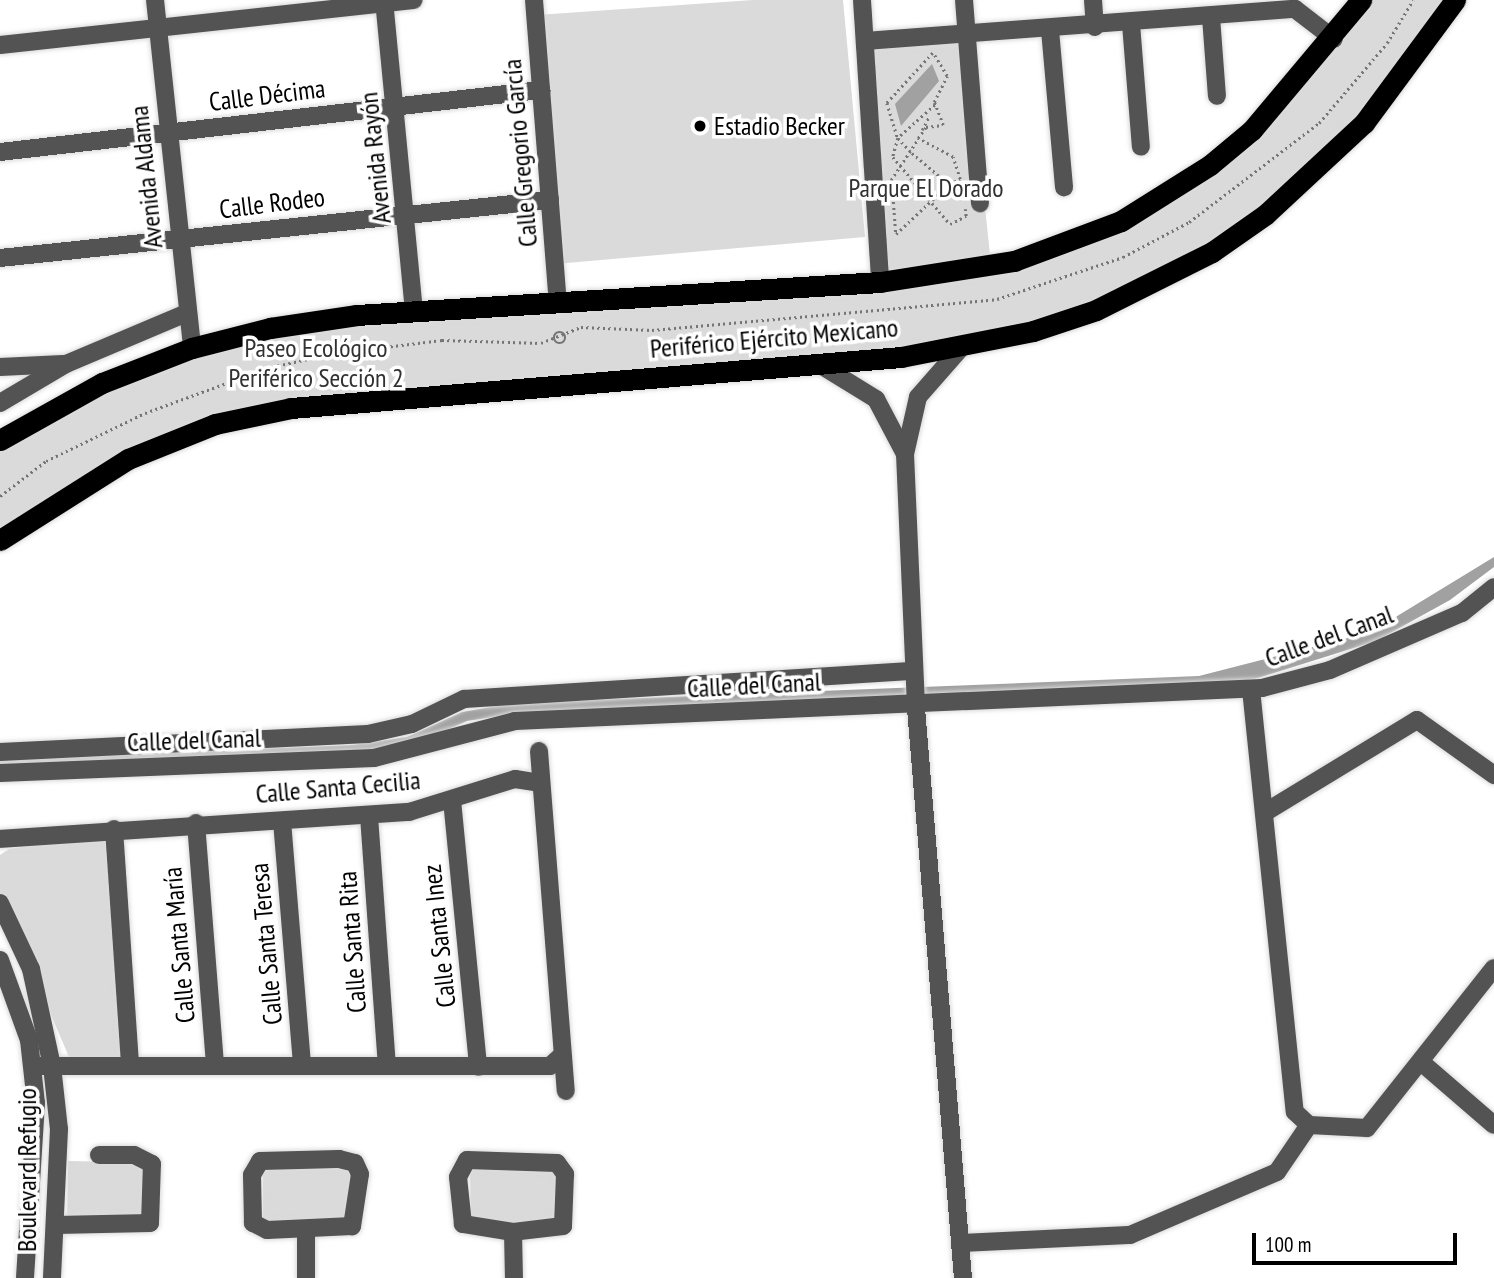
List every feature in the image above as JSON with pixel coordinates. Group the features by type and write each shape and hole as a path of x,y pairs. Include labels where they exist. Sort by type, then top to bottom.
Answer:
{"highway":[{"name":"Periférico Ejército Mexicano","path":"0,440 102,383 192,348 270,328 414,311 880,282 1014,261 1121,221 1210,165 1252,130 1334,39 1361,0"},
{"name":"Periférico Ejército Mexicano","path":"0,540 128,459 227,422 374,397 819,364 960,349 1097,310 1212,252 1266,214 1364,123 1455,0"}],"street":[{"name":"Avenida Aldama","path":"155,0 167,134 192,348"},
{"path":"0,46 384,1 414,0"},
{"name":"Calle Gregorio García","path":"534,0 558,302"},
{"path":"862,0 880,282"},
{"path":"964,0 980,203"},
{"path":"1093,0 1095,27"},
{"name":"Avenida Rayón","path":"384,1 408,214 414,311"},
{"path":"865,41 1131,24 1211,17 1295,4 1334,39"},
{"path":"1211,17 1217,96"},
{"path":"1131,24 1140,147"},
{"path":"1050,30 1063,187"},
{"name":"Calle Décima","path":"0,152 541,90"},
{"name":"Calle Rodeo","path":"0,258 550,200"},
{"path":"0,403 66,364 187,313"},
{"path":"960,349 919,397 905,454 916,708 963,1278"},
{"path":"0,367 66,364"},
{"path":"819,364 876,399 905,454"},
{"name":"Calle del Canal","path":"0,773 374,758 515,721 916,708 1251,689 1330,670 1462,613 1494,587"},
{"path":"0,752 368,734 412,724 464,699 914,671"},
{"path":"1251,689 1295,1112 1309,1125 1367,1128 1494,968"},
{"path":"1264,813 1417,720 1494,775"},
{"path":"539,751 561,1056 566,1091"},
{"name":"Calle Santa Cecilia","path":"0,839 196,823 369,816 452,800 515,779 540,783"},
{"name":"Calle Santa Inez","path":"452,800 478,1068"},
{"name":"Calle Santa Rita","path":"369,816 387,1065"},
{"name":"Calle Santa Teresa","path":"282,821 302,1063"},
{"name":"Calle Santa María","path":"196,823 215,1063"},
{"path":"114,829 130,1064"},
{"name":"Boulevard Refugio","path":"0,903 31,969 52,1066 56,1225 52,1278"},
{"name":"Boulevard Refugio","path":"0,960 33,1066 36,1103 25,1278"},
{"path":"33,1066 302,1063 478,1068 550,1066 561,1056"},
{"path":"1421,1062 1494,1125"},
{"path":"960,1243 1143,1231 1277,1172 1309,1125"},
{"path":"56,1225 145,1227 152,1216 154,1174 146,1158 99,1155"},
{"path":"270,1158 355,1163 360,1174 356,1222 306,1231 253,1223 256,1164 270,1158"},
{"path":"467,1160 549,1161 562,1168 564,1226 513,1232 471,1229 458,1217 458,1177 467,1160"},
{"path":"306,1231 306,1278"},
{"path":"513,1232 514,1278"}],"path":[{"path":"873,185 892,180 903,167 912,153 935,105 947,76 933,52 887,103 898,138 912,153 963,197 966,216 950,224 903,167 893,157 898,138 930,114"},
{"path":"918,138 926,127 943,125 935,105"},
{"path":"892,180 896,234 932,204 949,184 960,179 953,157 918,138"}],"green space":[{"name":"Estadio Becker","path":"753,0 843,0 865,237 555,264 537,15"},
{"name":"Paseo Ecológico Periférico Sección 2","path":"1364,0 1450,0 1413,58 1260,215 1156,281 959,348 213,422 0,537 0,442 165,361 292,327 1035,256 1204,173"},
{"name":"Parque El Dorado","path":"967,36 990,259 889,269 866,47"},
{"path":"107,835 123,1057 69,1057 0,895 0,855 9,849"},
{"path":"68,1161 148,1162 147,1217 67,1216"},
{"path":"560,1168 561,1221 471,1223 470,1170"},
{"path":"263,1169 356,1169 356,1221 263,1221"}],"shaded area":[{"path":"932,64 939,81 901,126 895,104"},
{"path":"1494,557 1494,567 1450,600 1376,641 1258,678 1204,688 514,714 467,721 408,747 0,770 0,759 352,745 407,737 462,712 514,703 1199,676 1371,632"}],"place":[{"name":"Estadio Becker","path":"700,126"}]}
